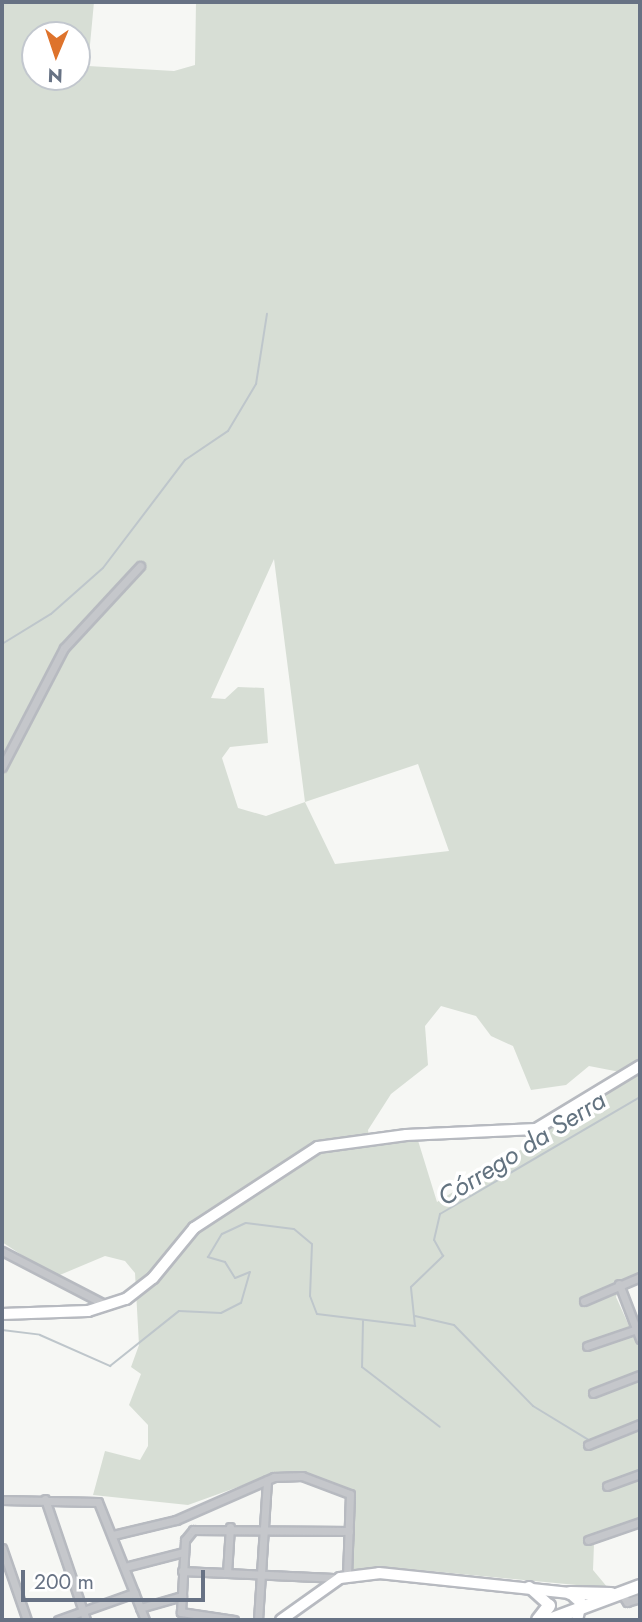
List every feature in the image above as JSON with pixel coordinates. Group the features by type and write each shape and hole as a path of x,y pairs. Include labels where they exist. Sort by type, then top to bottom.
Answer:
{"main road":[{"path":"537,1620 640,1586"},
{"path":"567,1593 620,1593"}],"street":[{"path":"2,767 64,648 140,566"},
{"path":"2,1314 110,1307 153,1278 194,1228 304,1153 367,1138 536,1129 640,1066"},
{"path":"2,1251 110,1307"},
{"path":"584,1301 640,1277"},
{"path":"619,1284 639,1328 640,1339"},
{"path":"587,1346 639,1328"},
{"path":"593,1393 640,1375"},
{"path":"588,1445 640,1424"},
{"path":"607,1486 640,1474"},
{"path":"113,1535 176,1520 267,1480 302,1476 348,1492 349,1531 343,1577 281,1620"},
{"path":"258,1620 267,1480"},
{"path":"45,1499 84,1616"},
{"path":"2,1500 45,1499 101,1505 145,1620"},
{"path":"588,1540 640,1522"},
{"path":"234,1620 184,1616 182,1596 187,1535 202,1526 349,1531"},
{"path":"228,1573 230,1527"},
{"path":"2,1548 27,1620"},
{"path":"125,1567 184,1552"},
{"path":"183,1571 343,1577 379,1573 529,1587 567,1593 582,1607 577,1620"},
{"path":"529,1587 551,1614 567,1593"},
{"path":"58,1620 84,1616 134,1593"},
{"path":"620,1593 627,1602 640,1598"},
{"path":"140,1608 182,1596"}],"shaded area":[{"path":"2,2 94,2 91,34 91,21 21,21 21,91 91,91 91,66 174,71 195,65 196,2 640,2 640,1272 622,1280 616,1297 640,1350 640,1523 594,1544 593,1570 608,1588 387,1567 348,1572 353,1493 310,1475 271,1475 188,1505 93,1495 105,1451 140,1460 148,1446 148,1425 129,1405 141,1374 131,1367 139,1345 135,1273 125,1261 105,1256 55,1277 2,1242","holes":["274,559 305,802 266,816 238,808 222,758 230,747 268,743 264,688 238,687 225,699 211,698","418,764 449,851 335,864 305,802","441,1006 476,1016 491,1036 513,1046 531,1090 566,1085 589,1066 620,1072 617,1086 545,1128 526,1132 527,1146 437,1202 416,1134 369,1136 368,1130 391,1094 428,1065 425,1026"]}],"waterway":[{"path":"2,644 51,614 103,568 185,460 228,431 256,384 267,314"},
{"name":"Córrego da Serra","path":"2,1330 40,1335 110,1366 179,1311 221,1313 241,1303 250,1272 235,1278 225,1262 208,1257 222,1234 246,1223 294,1229 312,1244 310,1296 317,1314 415,1326 411,1287 443,1256 434,1240 440,1214 640,1097"},
{"path":"415,1316 454,1325 533,1406 589,1440"},
{"path":"363,1321 362,1367 440,1427"}]}
